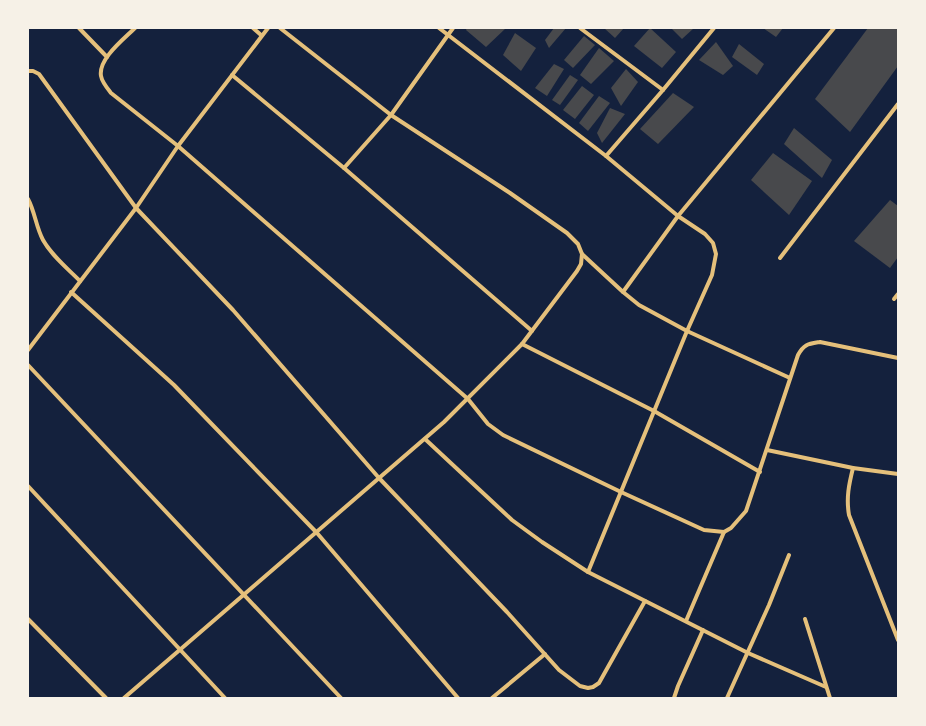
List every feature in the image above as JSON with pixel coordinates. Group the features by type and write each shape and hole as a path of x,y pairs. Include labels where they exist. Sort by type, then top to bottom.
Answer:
{"street":[{"path":"79,28 107,57"},
{"path":"135,28 107,57 101,67 101,77 104,85 110,93 178,146 468,399 488,424 503,435 704,530 724,532 731,528 746,511 790,378 803,347 811,343 820,342 898,358"},
{"path":"253,28 261,35"},
{"path":"28,350 136,208 178,146 232,76 261,35 268,28"},
{"path":"280,28 392,114 567,233 578,244 582,254 639,305 687,331 790,378"},
{"path":"439,28 606,156 678,216 705,234 713,243 716,254 712,275 687,331 588,572"},
{"path":"344,168 392,114 453,28"},
{"path":"580,28 663,90"},
{"path":"606,156 714,28"},
{"path":"623,292 678,216 834,28"},
{"path":"28,71 33,71 39,74 136,208 233,310 379,478 507,612 559,670 580,686 588,688 593,687 602,679 645,601"},
{"path":"232,76 344,168 532,331"},
{"path":"780,258 898,104"},
{"path":"28,199 32,205 42,239 51,252 80,281"},
{"path":"124,698 425,440 468,399 522,344 577,272 581,264 582,254"},
{"path":"71,292 174,386 317,533 458,698"},
{"path":"894,300 898,294"},
{"path":"522,344 654,411 760,472"},
{"path":"28,365 341,698"},
{"path":"425,440 512,520 542,542 588,572 748,653 826,687"},
{"path":"767,450 853,468 898,474"},
{"path":"853,468 847,494 849,514 898,640"},
{"path":"28,486 225,698"},
{"path":"686,621 724,532"},
{"path":"727,698 769,606 789,556"},
{"path":"28,619 106,698"},
{"path":"805,619 830,698"},
{"path":"674,698 703,630"},
{"path":"492,698 545,654"}],"building":[{"path":"467,28 506,28 486,47 466,30"},
{"path":"554,28 566,28 549,48 545,40"},
{"path":"604,28 624,28 615,38"},
{"path":"650,28 676,52 662,68 634,46"},
{"path":"671,28 694,28 682,39"},
{"path":"763,28 783,28 776,37"},
{"path":"868,28 898,29 898,66 850,132 815,99"},
{"path":"515,33 536,48 521,71 503,55"},
{"path":"584,36 595,45 573,68 564,60"},
{"path":"716,42 733,66 723,75 699,60"},
{"path":"739,44 764,64 757,75 732,57"},
{"path":"599,48 614,61 591,84 580,75"},
{"path":"554,64 564,69 547,96 535,88"},
{"path":"626,69 638,82 621,106 611,88"},
{"path":"570,75 578,80 560,105 552,100"},
{"path":"582,86 594,95 575,119 563,110"},
{"path":"673,93 694,107 658,144 640,129"},
{"path":"599,96 610,103 588,131 579,123"},
{"path":"610,108 625,114 602,143 597,133"},
{"path":"794,128 832,160 822,178 784,144"},
{"path":"773,153 812,181 789,215 751,180"},
{"path":"890,200 898,206 898,257 890,268 854,241"}]}
